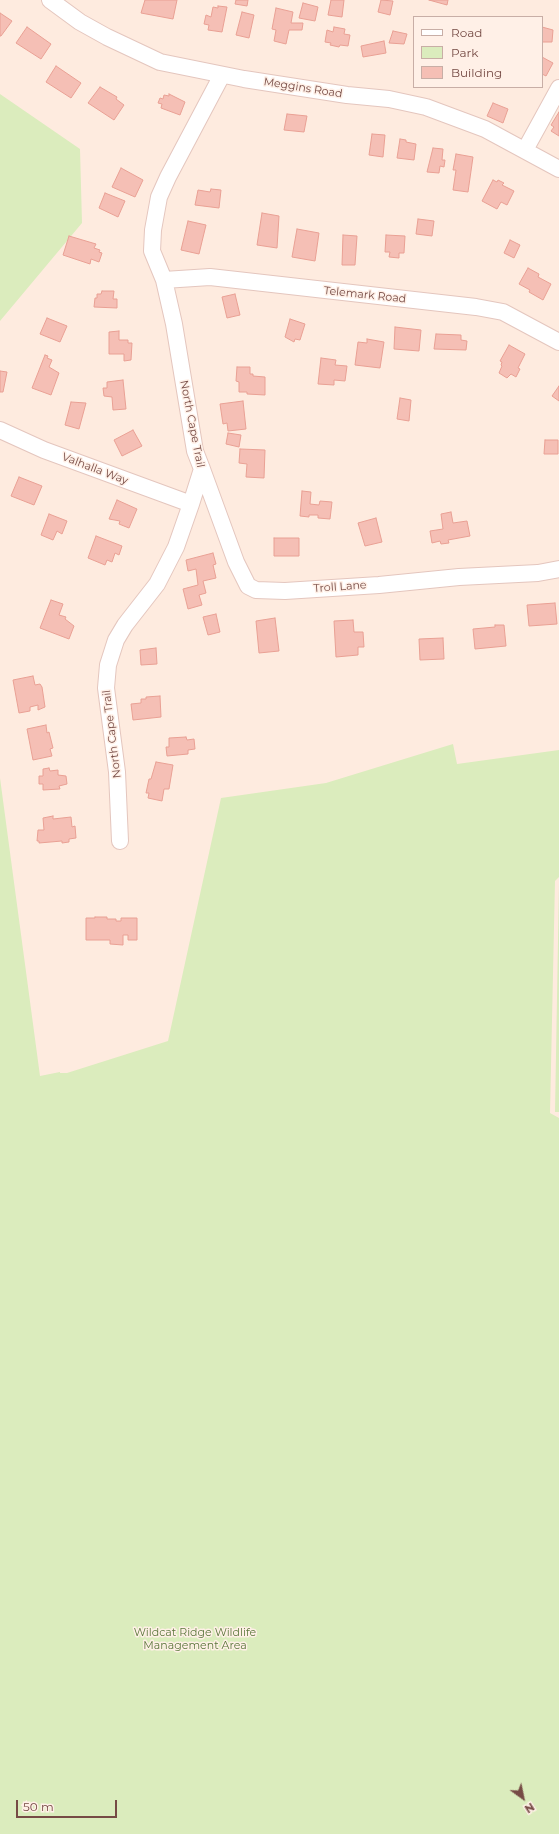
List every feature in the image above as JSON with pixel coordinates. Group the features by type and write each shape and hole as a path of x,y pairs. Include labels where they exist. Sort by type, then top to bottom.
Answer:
{"street":[{"name":"Meggins Road","path":"50,0 107,37 160,62 222,75 332,93 389,99 426,107 485,129 559,169"},
{"name":"North Cape Trail","path":"120,840 117,772 106,688 108,664 116,640 125,625 157,584 176,546 192,504 202,469 195,451 192,425 174,324 164,280 152,251 153,230 159,197 222,75"},
{"path":"525,150 559,88"},
{"name":"Telemark Road","path":"164,280 210,277 476,307 503,312 559,342"},
{"name":"Valhalla Way","path":"0,430 44,450 192,504"},
{"name":"Troll Lane","path":"202,469 236,562 248,586 256,590 285,591 379,585 458,577 538,573 559,569"}],"green space":[{"path":"0,94 80,149 82,223 0,321"},
{"name":"Wildcat Ridge Wildlife Management Area","path":"453,744 457,764 559,750 559,877 555,881 550,1113 559,1118 559,1834 0,1834 0,778 40,1076 60,1072 67,1073 168,1041 221,798 326,783"},
{"path":"559,883 559,1112 555,1112"}],"building":[{"path":"145,0 177,0 173,19 141,13"},
{"path":"236,0 248,0 247,6 235,4"},
{"path":"331,0 344,0 342,17 328,15"},
{"path":"381,0 393,1 390,15 378,12"},
{"path":"429,0 448,0 447,5"},
{"path":"303,3 318,7 315,21 299,18"},
{"path":"218,6 227,7 222,32 208,30 209,25 204,24 206,15 211,17 213,7 218,8"},
{"path":"276,8 293,12 291,23 303,23 302,30 289,30 286,44 274,41 276,30 272,29"},
{"path":"242,12 254,15 249,38 236,35"},
{"path":"0,13 12,21 1,36 0,36"},
{"path":"27,27 51,44 41,59 16,43"},
{"path":"334,27 345,29 344,34 350,35 348,46 340,45 339,47 325,42 327,30 333,32"},
{"path":"543,27 553,30 552,42 543,42"},
{"path":"393,31 407,34 404,44 389,43"},
{"path":"384,41 386,53 363,57 361,46"},
{"path":"543,58 553,63 546,76 543,74"},
{"path":"56,66 81,83 71,98 46,82"},
{"path":"100,87 117,97 116,99 124,105 114,120 88,103"},
{"path":"169,94 185,102 180,115 161,108 162,104 158,103 160,98 163,99 164,95 169,96"},
{"path":"493,103 508,109 503,123 487,116"},
{"path":"559,112 559,136 551,131 554,127 551,125"},
{"path":"287,114 307,116 304,132 284,130"},
{"path":"372,134 385,135 383,157 369,155"},
{"path":"400,139 416,144 414,160 397,158"},
{"path":"433,148 443,149 442,160 445,160 444,167 440,166 439,173 427,172"},
{"path":"456,154 473,157 468,192 453,190 456,170 453,170"},
{"path":"121,168 143,180 135,197 112,187"},
{"path":"493,180 497,182 498,180 504,183 502,185 514,191 507,205 501,202 497,209 482,201"},
{"path":"211,189 221,190 219,208 195,205 198,190 210,192"},
{"path":"105,193 125,201 118,217 99,208"},
{"path":"262,213 279,216 277,248 257,245"},
{"path":"418,219 434,221 432,236 416,234"},
{"path":"188,221 206,225 199,254 181,250"},
{"path":"297,229 319,233 315,261 292,257"},
{"path":"343,235 357,236 355,265 342,265"},
{"path":"386,235 405,236 404,253 399,253 399,258 389,257 390,252 385,252"},
{"path":"69,236 96,244 94,248 100,250 99,252 102,253 99,262 91,259 90,264 63,255"},
{"path":"510,240 520,245 514,258 504,253"},
{"path":"528,268 539,274 538,277 551,284 543,300 519,284"},
{"path":"102,291 114,291 113,299 117,299 117,308 94,307 97,294 101,294"},
{"path":"235,294 240,315 227,318 222,297"},
{"path":"47,318 67,326 60,342 40,334"},
{"path":"290,319 305,324 300,340 295,339 294,342 285,337"},
{"path":"395,327 421,330 419,351 394,349"},
{"path":"119,331 119,340 128,340 128,343 132,343 131,360 124,361 124,354 109,354 109,332"},
{"path":"436,334 461,335 461,340 467,341 466,350 434,349"},
{"path":"367,339 384,342 380,368 355,365 358,342 367,343"},
{"path":"509,345 525,354 518,368 520,369 516,377 511,374 507,378 499,373 502,366 502,362 500,361"},
{"path":"45,355 48,356 47,358 52,360 49,367 59,373 51,395 32,388"},
{"path":"321,358 336,360 335,365 347,366 345,381 334,380 334,385 318,384"},
{"path":"237,367 250,367 250,374 253,374 253,376 265,377 265,395 239,392 239,382 236,381"},
{"path":"0,371 7,372 3,392 0,392"},
{"path":"123,380 126,409 113,410 112,397 104,396 103,388 107,388 107,382"},
{"path":"559,386 559,401 552,396"},
{"path":"400,398 411,400 409,421 397,419"},
{"path":"243,401 246,429 228,431 227,423 223,424 220,404"},
{"path":"71,402 86,403 79,429 65,425"},
{"path":"133,430 142,446 122,456 114,440"},
{"path":"228,433 241,435 239,447 226,444"},
{"path":"545,440 558,440 558,454 544,454"},
{"path":"240,449 265,450 264,478 246,477 247,464 239,463"},
{"path":"19,477 42,486 34,505 11,496"},
{"path":"302,491 311,492 310,504 319,505 320,501 332,502 330,519 318,518 318,515 309,515 309,517 300,516"},
{"path":"117,500 137,509 129,528 119,524 120,521 109,519"},
{"path":"451,512 453,523 467,521 470,536 448,540 449,543 441,544 440,541 432,543 430,531 443,529 441,514"},
{"path":"49,514 67,521 62,534 57,531 53,540 41,535"},
{"path":"376,518 382,542 365,546 358,523"},
{"path":"96,536 122,546 119,555 115,553 112,562 107,560 105,565 88,558"},
{"path":"274,538 299,538 299,556 274,556"},
{"path":"213,553 216,564 213,565 216,578 203,581 206,593 199,595 202,605 188,609 183,589 198,585 196,569 188,571 186,560"},
{"path":"51,600 63,604 59,615 66,617 65,619 74,626 69,639 40,628"},
{"path":"555,603 557,624 529,626 527,605"},
{"path":"216,614 220,632 208,635 203,617"},
{"path":"275,618 279,651 259,653 256,621"},
{"path":"353,620 354,632 363,632 364,647 358,647 358,655 336,657 334,621"},
{"path":"495,625 504,625 506,646 475,649 473,629 495,627"},
{"path":"443,638 444,659 420,660 419,639"},
{"path":"156,648 157,664 141,665 140,650"},
{"path":"33,676 35,685 40,684 42,687 45,707 38,710 38,705 30,707 30,711 19,713 13,680"},
{"path":"160,696 161,717 133,720 131,704 141,703 141,699 146,699 146,697"},
{"path":"46,725 47,733 49,732 53,748 50,749 52,756 33,760 27,729"},
{"path":"186,737 187,740 194,739 195,749 188,750 188,754 167,756 166,747 169,747 169,738"},
{"path":"156,762 173,765 169,789 164,789 162,801 148,798 149,793 146,793 149,779 151,779"},
{"path":"49,768 50,771 58,770 58,775 66,776 67,784 59,786 60,789 43,790 43,784 39,784 39,776 43,776 43,769"},
{"path":"53,816 53,819 71,817 72,827 75,826 76,838 69,839 69,842 62,843 62,841 39,843 39,841 37,841 38,830 44,830 43,818"},
{"path":"107,917 107,919 116,919 116,921 121,921 121,918 137,918 137,940 128,940 128,935 123,935 123,945 110,944 110,940 86,940 86,918"}]}
